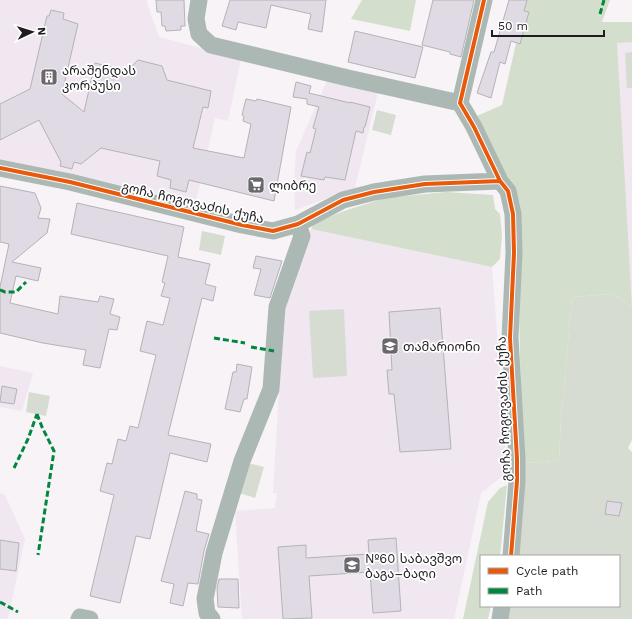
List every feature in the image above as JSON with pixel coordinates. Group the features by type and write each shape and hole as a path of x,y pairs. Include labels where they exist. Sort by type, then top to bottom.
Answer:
{"street":[{"path":"199,0 196,19 199,34 211,45 460,103"},
{"path":"484,0 460,103 474,127 500,182"},
{"name":"გოჩა ჩოგოვაძის ქუჩა","path":"0,168 70,182 242,225 273,231 298,224 343,200 374,192 425,184 500,182 508,191 513,214 514,253 510,338 517,459 511,555"},
{"path":"212,619 206,613 204,599 214,554 242,461 271,389 277,307 302,236 298,224"},
{"path":"500,619 502,607"},
{"path":"79,619 80,617 90,619"}],"shaded area":[{"path":"0,0 146,0 159,37 241,59 228,121 215,118 196,202 0,161"},
{"path":"602,22 632,22 632,304 629,304"},
{"path":"632,52 632,88 627,88 625,53"},
{"path":"327,81 378,92 355,188 295,210 294,182 296,151"},
{"path":"377,110 396,115 391,135 372,130"},
{"name":"თამარიონი","path":"311,229 492,267 506,454 505,474 481,493 454,619 242,619 235,511 275,508 277,493 273,493 284,306"},
{"path":"202,231 225,236 221,255 199,250"},
{"path":"613,294 632,307 632,440 628,448 632,452 632,619 508,619 510,607 620,607 620,555 518,555 522,462 537,463 559,460 561,418 572,297"},
{"path":"344,309 347,376 313,378 309,311"},
{"path":"0,366 33,373 22,411 0,407"},
{"path":"29,392 50,396 46,416 26,412"},
{"path":"248,463 264,467 255,498 239,493"},
{"path":"0,493 5,495 25,539 8,619 0,619"}],"green space":[{"path":"362,0 416,0 410,31 351,19"},
{"path":"526,0 610,0 602,22 632,22 632,42 617,43 632,307 613,294 572,297 561,418 559,460 537,463 522,462 519,299 520,217 477,116 502,105"},
{"path":"446,192 493,195 495,209 500,214 502,235 500,259 492,267 311,229 315,222 385,198"},
{"path":"507,485 500,555 480,555 480,607 491,607 488,619 463,619 488,502 500,488"}],"building":[{"path":"156,0 184,0 185,26 181,26 181,30 166,31 165,26 162,26 161,12 157,12"},
{"path":"230,0 326,0 322,32 308,29 311,14 271,5 266,28 238,22 236,30 222,26"},
{"path":"433,0 474,0 461,57 450,54 450,52 422,45"},
{"path":"509,0 527,0 524,11 529,12 520,44 511,41 505,64 500,62 491,98 477,93 491,52 494,52"},
{"path":"51,10 64,13 63,19 78,24 62,94 84,112 95,63 127,71 138,60 162,66 167,80 211,91 208,108 203,107 193,148 244,158 251,124 243,121 244,116 242,115 246,99 256,101 257,99 291,107 274,201 189,180 186,192 170,188 171,180 157,176 160,161 101,148 81,164 74,162 72,169 60,166 61,162 39,120 0,140 0,104 30,89 47,16 49,16"},
{"path":"355,31 423,47 415,78 348,62"},
{"path":"296,82 311,86 309,93 370,107 363,133 356,131 345,180 325,177 324,180 301,176 307,152 310,153 316,129 313,128 319,107 307,104 307,99 293,97"},
{"path":"0,186 35,193 41,208 38,218 50,219 47,233 12,262 41,268 38,281 16,276 10,303 58,314 60,296 98,302 100,296 114,299 110,314 120,317 117,330 109,329 100,368 83,365 86,350 43,343 0,333 0,287 9,244 0,242"},
{"path":"77,203 184,227 178,257 210,264 205,284 216,287 213,301 202,298 168,435 211,444 207,462 170,453 150,539 136,536 120,603 90,596 114,495 100,491 107,463 112,464 118,439 126,441 130,426 138,428 156,355 140,351 147,321 163,325 170,298 161,296 165,283 162,282 168,256 71,234"},
{"path":"256,256 282,261 270,298 254,295 261,269 253,268"},
{"path":"440,308 451,449 400,452 394,394 389,394 387,370 392,370 389,312"},
{"path":"237,364 252,367 247,399 244,399 240,412 225,409 233,372 236,372"},
{"path":"2,386 17,389 14,404 0,402"},
{"path":"185,491 197,494 197,499 202,500 196,531 209,534 204,551 198,584 188,583 183,606 170,603 174,584 161,581"},
{"path":"607,501 622,503 619,516 605,514"},
{"path":"396,538 401,611 373,613 370,572 309,576 312,618 283,619 278,547 306,545 306,558 369,554 368,540"},
{"path":"0,540 19,543 16,571 0,569"},
{"path":"219,579 238,579 239,608 218,607 217,588"}],"marked path":[{"path":"600,14 604,0"},
{"path":"0,290 5,292 16,292 26,282"},
{"path":"214,338 245,343"},
{"path":"251,347 274,351"},
{"path":"37,414 54,451 38,555"},
{"path":"14,468 28,439 37,414"},
{"path":"0,602 18,612"}],"cycle path":[{"path":"484,0 460,103 474,127 500,181 508,191 513,214 514,253 510,338 517,481 511,555"},
{"path":"0,168 70,182 242,225 273,231 298,224 343,200 374,192 425,184 500,181"}],"place":[{"name":"არაშენდას კორპუსი","path":"49,77"},
{"name":"ლიბრე","path":"256,185"},
{"name":"თამარიონი","path":"390,346"},
{"name":"№60 საბავშვო ბაგა–ბაღი","path":"352,565"}]}
